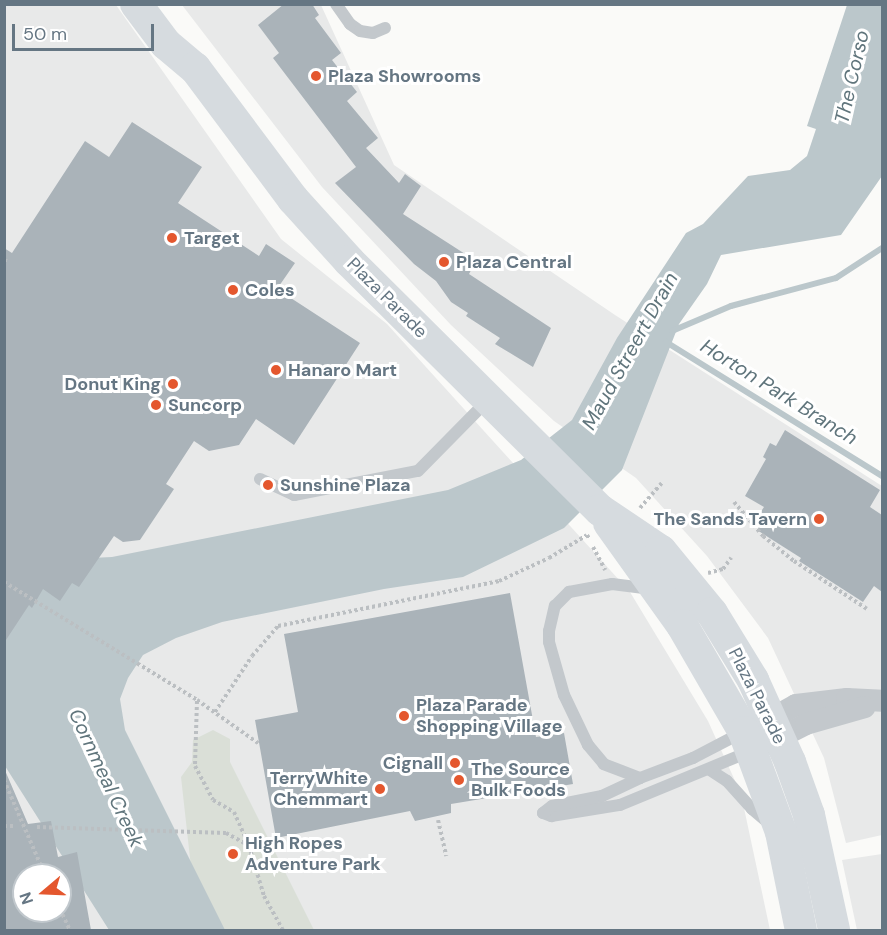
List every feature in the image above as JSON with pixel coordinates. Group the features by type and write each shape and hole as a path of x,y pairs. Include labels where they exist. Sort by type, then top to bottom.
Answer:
{"main road":[{"name":"Plaza Parade","path":"136,4 166,44 195,68 293,200 322,232 600,510 710,670 762,735 809,815 834,930"},
{"name":"Plaza Parade","path":"163,4 182,33 195,68"},
{"name":"Plaza Parade","path":"600,510 661,551 712,613 753,680 801,930"}],"street":[{"path":"762,735 796,705 847,699 882,701"}],"lane":[{"path":"336,4 350,24 360,31 373,33 385,28"},
{"path":"260,479 294,495 418,471 489,399"},
{"path":"640,778 604,764 588,745 564,695 549,642 549,631 555,606 569,592 612,584 631,588 656,589"},
{"path":"762,735 710,770 620,804 551,816 543,813 552,806 602,796 640,778 762,735"},
{"path":"710,770 727,781 752,809 781,832"}],"path":[{"path":"640,509 662,483"},
{"path":"734,502 763,536 794,561 867,609"},
{"path":"215,712 252,656 278,626 499,581 549,558 587,535 607,574"},
{"path":"705,573 723,569 731,558"},
{"path":"4,582 197,700 258,743"},
{"path":"197,700 195,766 213,800 234,812 249,846 264,896 283,930"},
{"path":"4,780 40,863"},
{"path":"438,820 446,856"},
{"path":"4,826 16,826"},
{"path":"37,827 226,832 249,846 276,838"}],"shaded area":[{"name":"Sunshine Plaza","path":"5,5 116,5 281,239 387,324 630,592 708,721 741,794 770,930 5,930"},
{"path":"182,5 321,5 394,165 615,315 882,486 882,835 846,843 824,758 768,638 707,556 636,478 554,421 451,325 322,187"},
{"name":"High Ropes Adventure Park","path":"213,730 230,739 230,762 314,930 198,930 181,777 192,762 193,740"},
{"path":"882,854 882,930 857,930 842,860"}],"water":[{"path":"847,5 882,5 882,176 841,235 721,255 707,284 679,324 622,470 564,528 463,577 384,589 222,622 176,638 143,655 128,678 120,699 125,730 225,930 109,930 72,872 72,863 67,863 5,766 5,558 49,560 112,557 448,490 521,460 572,420 617,338 686,233 703,224 748,176 790,170 807,156 816,129 807,126"}],"building":[{"path":"284,4 312,4 319,15 315,18 341,53 332,60 357,92 347,101 378,138 366,148 399,183 405,174 421,186 403,214 476,261 469,274 551,328 533,367 495,344 500,338 466,316 468,313 451,302 436,281 414,264 335,183 356,167 273,58 279,53 258,25"},
{"name":"Sunshine Plaza","path":"132,122 202,167 178,203 259,256 266,244 295,263 277,289 360,343 294,445 256,419 239,445 209,451 194,441 166,484 174,489 140,540 123,542 114,536 79,587 72,583 60,601 43,589 32,608 29,605 4,643 4,248 12,253 85,141 109,157"},
{"name":"The Sands Tavern","path":"785,430 880,490 870,507 882,515 882,592 874,586 863,602 799,561 801,558 757,530 760,526 754,522 764,507 745,496 766,459 763,457 770,443 776,446"},
{"name":"Plaza Parade Shopping Village","path":"510,593 536,737 564,733 573,784 451,804 451,813 415,821 410,811 276,838 255,720 298,712 284,634"},
{"path":"4,768 28,824 51,821 58,857 77,852 91,930 4,930"}],"waterway":[{"path":"672,331 731,306 836,278 882,248"},
{"name":"Horton Park Branch","path":"666,342 882,476"}],"place":[{"name":"Plaza Showrooms","path":"316,76"},
{"name":"Target","path":"172,238"},
{"name":"Plaza Central","path":"444,262"},
{"name":"Coles","path":"233,290"},
{"name":"Hanaro Mart","path":"276,370"},
{"name":"Donut King","path":"173,384"},
{"name":"Suncorp","path":"156,405"},
{"name":"Sunshine Plaza","path":"268,485"},
{"name":"The Sands Tavern","path":"819,519"},
{"name":"Plaza Parade Shopping Village","path":"404,716"},
{"name":"Cignall","path":"455,763"},
{"name":"The Source Bulk Foods","path":"459,780"},
{"name":"TerryWhite Chemmart","path":"380,789"},
{"name":"High Ropes Adventure Park","path":"233,854"}],"water label":[{"name":"The Corso","path":"852,77"},
{"name":"Maud Streert Drain","path":"630,351"},
{"name":"Cornmeal Creek","path":"106,778"}]}
